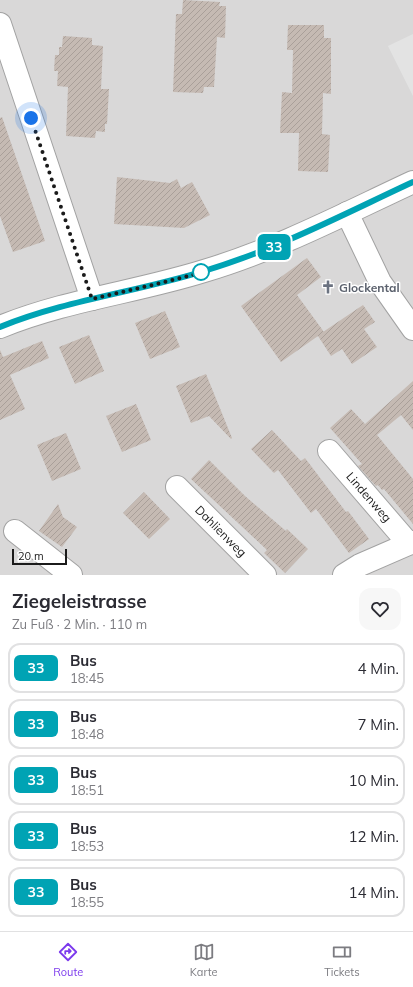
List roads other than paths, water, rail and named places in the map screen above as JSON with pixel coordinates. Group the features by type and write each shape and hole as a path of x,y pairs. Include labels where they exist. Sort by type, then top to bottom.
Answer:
{"street":[{"path":"0,24 92,299"},
{"path":"0,327 38,313 161,283 235,262 294,239 413,182"},
{"path":"347,213 380,282 413,329"},
{"name":"Lindenweg","path":"329,451 411,543"},
{"name":"Dahlienweg","path":"177,487 265,575"},
{"path":"15,531 71,575"},
{"path":"344,575 360,565 411,543"}],"place":[{"name":"Glockental","path":"328,287"}]}
